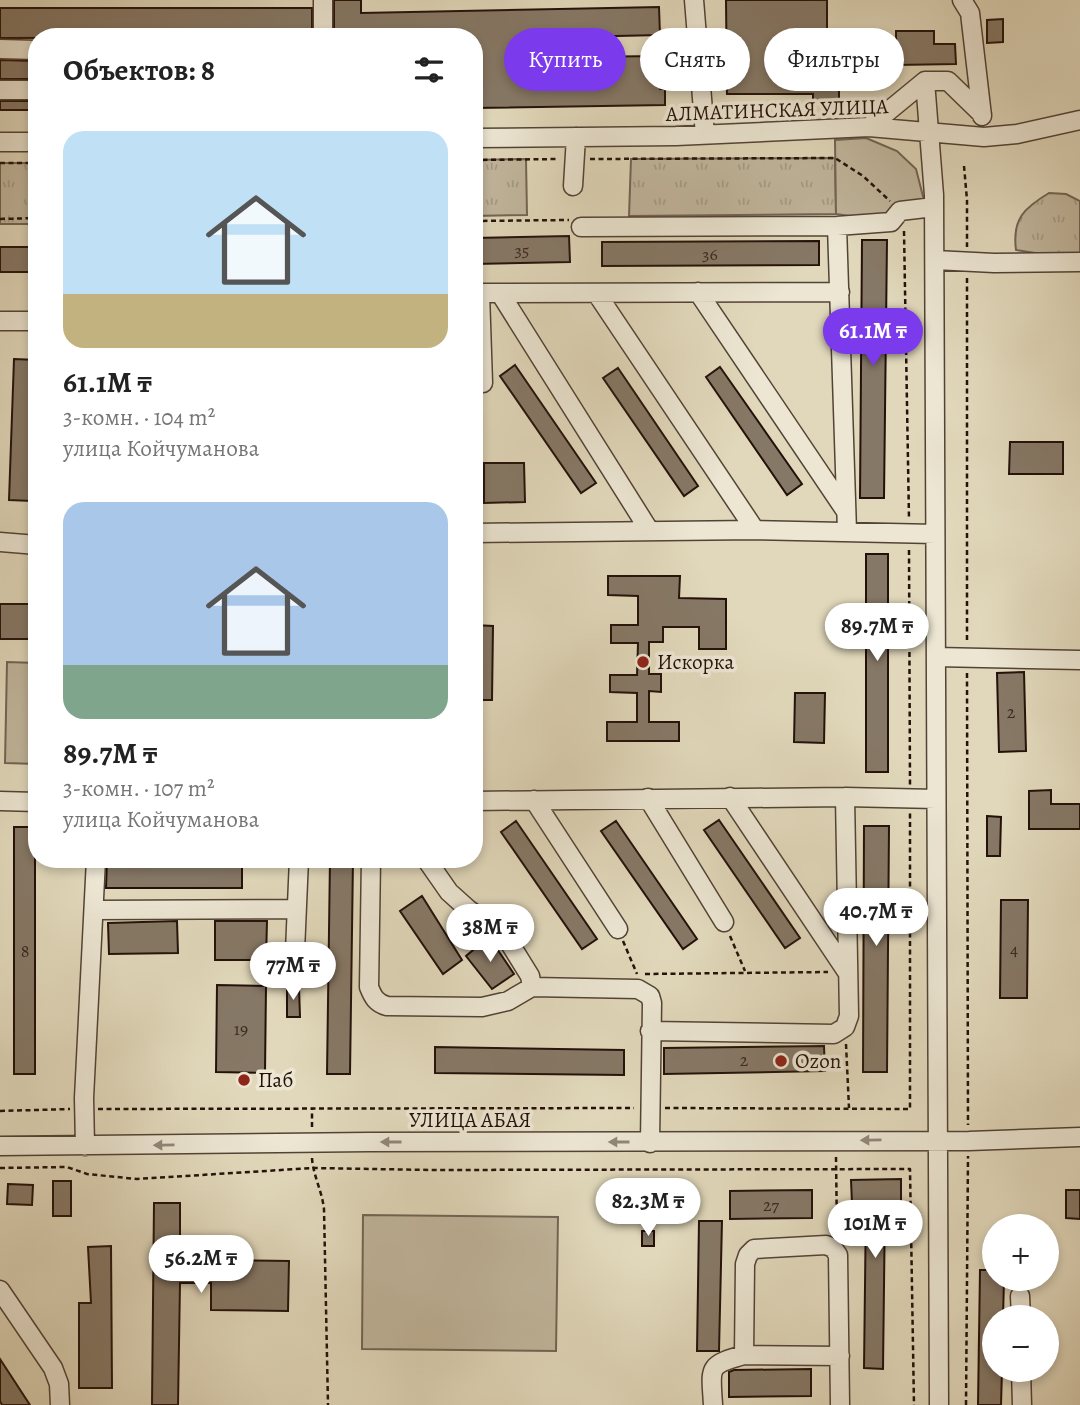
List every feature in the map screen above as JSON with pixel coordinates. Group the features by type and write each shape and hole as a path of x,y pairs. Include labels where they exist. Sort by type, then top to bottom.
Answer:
{"street":[{"path":"323,0 323,28"},
{"path":"694,0 705,135"},
{"path":"962,0 971,13 984,136"},
{"path":"0,49 28,50"},
{"path":"869,127 925,81 948,81 982,114"},
{"path":"925,81 934,207 939,1405"},
{"path":"0,90 28,90"},
{"name":"АЛМАТИНСКАЯ УЛИЦА","path":"483,138 705,135 869,127 984,136 1017,134 1080,120"},
{"path":"573,186 576,137"},
{"path":"0,142 28,142"},
{"path":"581,227 837,226 891,222 900,211 934,207"},
{"path":"837,226 847,531"},
{"path":"934,260 1080,262"},
{"path":"698,292 846,511"},
{"path":"483,293 840,292"},
{"path":"500,293 649,530"},
{"path":"597,294 755,530"},
{"path":"0,321 28,321"},
{"path":"483,533 755,530 935,534"},
{"path":"0,542 28,544"},
{"path":"936,657 1080,660"},
{"path":"483,801 730,797 936,799"},
{"path":"730,797 847,972"},
{"path":"650,1031 834,1034 845,1027 849,1016 845,797"},
{"path":"648,798 724,922"},
{"path":"534,800 618,929"},
{"path":"0,801 28,802"},
{"path":"85,1146 86,1064 96,868"},
{"path":"294,974 298,868"},
{"path":"371,868 369,987 379,1004 482,1007 508,1001 532,987 638,989 650,996 650,1143"},
{"path":"432,868 449,892 503,934 530,976 532,987"},
{"path":"95,909 296,909"},
{"name":"УЛИЦА АБАЯ","path":"0,1146 369,1142 650,1143 1080,1137"},
{"path":"744,1355 745,1264 748,1255 754,1249 826,1245 833,1248 838,1255 840,1405"},
{"path":"0,1290 52,1368 59,1384 60,1405"},
{"path":"1020,1296 1020,1305"},
{"path":"713,1405 711,1375 714,1366 721,1361 744,1355 840,1356"},
{"path":"1021,1382 1022,1405"}],"path":[{"path":"0,1111 650,1108 910,1110 909,533 906,265 904,225 900,211 863,176 835,158 483,160"},
{"path":"0,163 28,163"},
{"path":"964,166 967,200 969,1140 966,1405"},
{"path":"0,219 28,218"},
{"path":"724,922 745,971"},
{"path":"618,929 637,974 847,972"},
{"path":"845,1027 849,1108"},
{"path":"836,1140 838,1255"},
{"path":"0,1168 67,1167 88,1174 137,1179 313,1168 910,1169 914,1405"},
{"path":"313,1168 321,1188 324,1209 328,1405"}],"green space":[{"path":"866,138 897,151 916,169 926,208 891,222 836,214 835,140"},
{"path":"835,158 836,214 629,216 631,159"},
{"path":"526,159 527,215 483,216 483,160"},
{"path":"0,163 28,163 28,224 0,224"},
{"path":"1049,193 1066,194 1080,201 1080,254 1016,250 1018,222 1027,209"},
{"path":"7,662 28,663 28,764 5,763"},
{"path":"363,1215 558,1217 556,1351 362,1349"}],"building":[{"path":"334,0 361,0 361,13 659,7 660,28 640,28 640,35 626,36 626,28 504,28 504,91 626,91 626,56 640,56 640,91 665,91 665,105 483,108 483,28 334,28"},
{"path":"726,0 827,0 827,28 764,28 764,91 839,91 839,101 813,101 813,94 727,94 727,91 750,91 750,28 726,28"},
{"path":"0,8 312,8 312,28 28,28 28,38 0,38"},
{"path":"1003,19 1003,42 987,43 987,20"},
{"path":"904,31 934,31 934,44 955,44 956,64 904,65"},
{"path":"0,60 28,61 28,79 0,79"},
{"path":"0,101 28,101 28,110 0,110"},
{"path":"569,236 570,262 483,264 483,238"},
{"path":"862,240 887,240 884,498 860,498"},
{"path":"819,241 819,265 602,266 602,242"},
{"path":"0,247 28,247 28,272 0,272"},
{"path":"14,359 28,360 28,501 9,500"},
{"path":"515,365 596,483 581,493 500,376"},
{"path":"720,367 802,484 787,495 706,377"},
{"path":"618,368 698,486 684,496 603,378"},
{"path":"1010,442 1063,442 1063,474 1009,474"},
{"path":"484,463 524,463 525,502 484,503"},
{"path":"866,554 888,554 888,772 866,772"},
{"name":"Искоркa","path":"608,576 680,576 679,598 726,599 726,649 699,649 699,627 663,627 663,642 649,642 649,674 661,674 661,692 649,691 649,722 679,722 679,741 607,741 607,722 637,722 637,693 610,692 610,675 637,675 638,643 611,643 611,625 638,625 638,596 608,595"},
{"path":"0,604 28,604 28,639 0,639"},
{"path":"483,625 493,626 492,700 483,700"},
{"path":"1024,672 1026,751 999,752 997,673"},
{"path":"795,693 825,693 824,743 794,742"},
{"path":"1051,790 1051,804 1080,804 1080,829 1029,829 1029,791"},
{"path":"987,816 1001,817 1000,856 987,856"},
{"path":"719,820 800,938 785,948 704,830"},
{"path":"516,821 597,939 582,949 501,832"},
{"path":"616,821 697,939 683,949 601,831"},
{"path":"864,826 889,826 887,1072 863,1072"},
{"path":"14,827 28,827 28,868 35,868 35,1074 14,1074"},
{"path":"107,868 242,868 242,888 106,888"},
{"path":"330,868 353,868 350,1074 327,1074"},
{"path":"422,896 462,960 443,974 400,911"},
{"path":"1001,900 1028,900 1027,998 1000,998"},
{"path":"177,921 178,953 109,954 108,923"},
{"path":"215,921 267,921 266,960 215,960"},
{"path":"489,937 514,974 492,989 466,956"},
{"path":"217,985 266,986 265,1073 216,1072"},
{"path":"287,987 299,987 300,1017 287,1017"},
{"path":"824,1046 825,1071 664,1074 664,1048"},
{"path":"435,1047 624,1050 624,1075 435,1073"},
{"path":"901,1179 901,1203 885,1203 883,1369 864,1368 866,1204 852,1204 851,1180"},
{"path":"53,1181 71,1181 71,1216 53,1216"},
{"path":"8,1184 33,1185 32,1205 7,1204"},
{"path":"812,1190 812,1218 730,1219 730,1191"},
{"path":"1066,1190 1080,1190 1080,1219 1066,1218"},
{"path":"154,1203 180,1203 180,1267 212,1268 212,1260 289,1261 288,1311 211,1310 211,1283 180,1283 178,1405 152,1405"},
{"path":"699,1221 722,1221 719,1351 697,1351"},
{"path":"642,1231 654,1231 654,1246 642,1246"},
{"path":"111,1246 112,1388 79,1388 79,1303 91,1303 88,1247"},
{"path":"982,1270 982,1291 1004,1291 1003,1305 982,1305 982,1382 1002,1382 1001,1405 978,1405"},
{"path":"0,1359 30,1405 2,1405"},
{"path":"811,1369 811,1396 729,1397 729,1372 734,1370"}],"place":[{"name":"Искоркa","path":"643,662"},
{"name":"Ozon","path":"781,1061"},
{"name":"Паб","path":"244,1080"}]}
